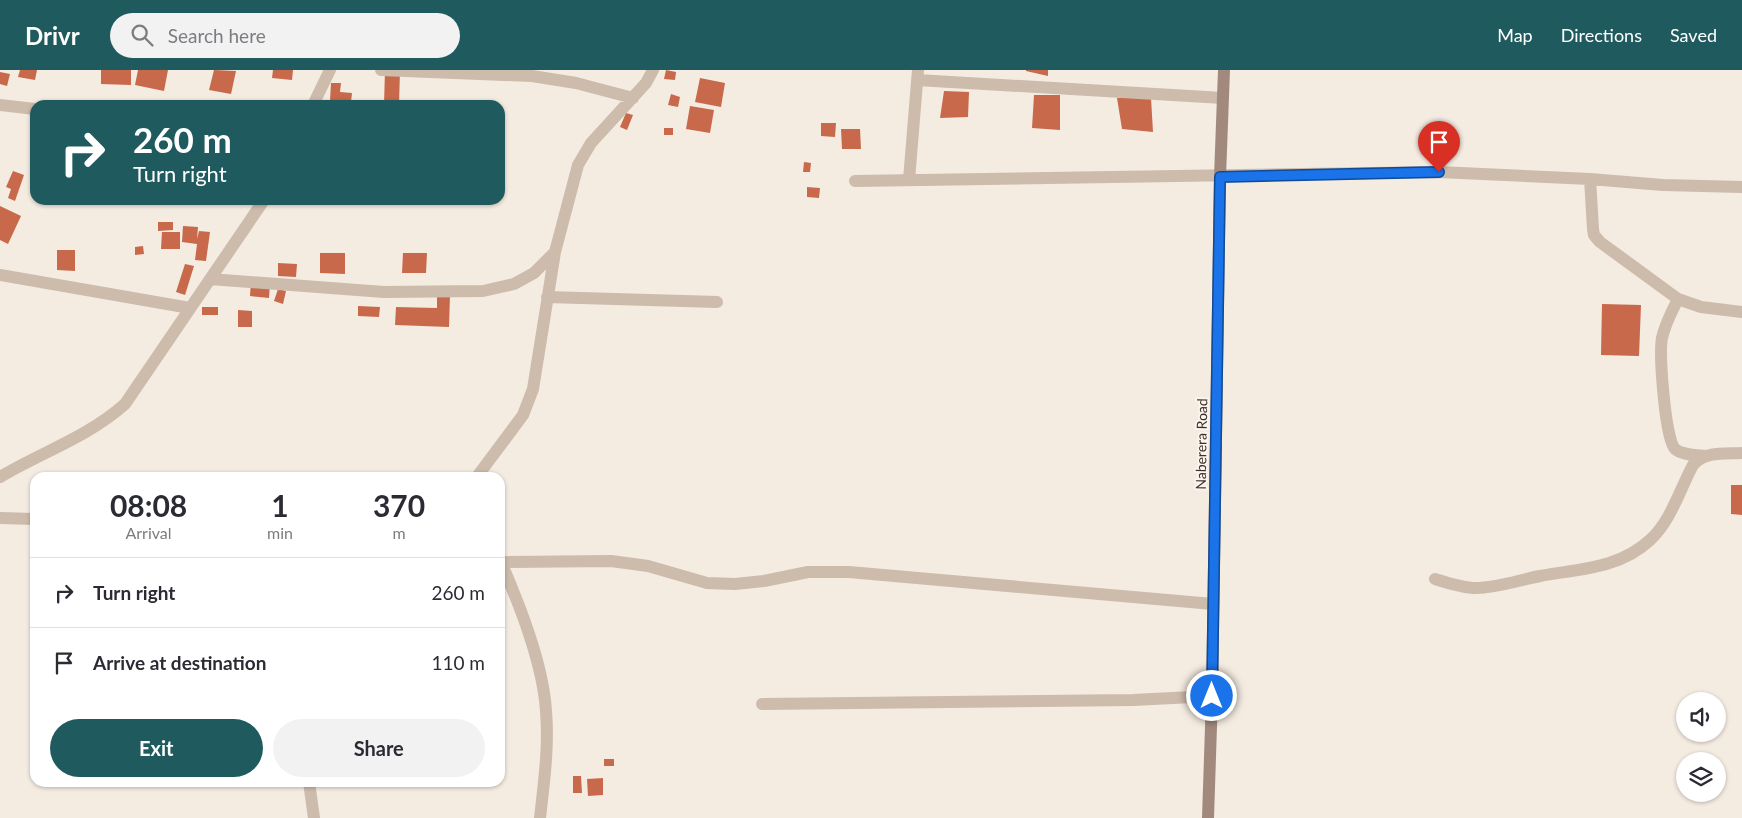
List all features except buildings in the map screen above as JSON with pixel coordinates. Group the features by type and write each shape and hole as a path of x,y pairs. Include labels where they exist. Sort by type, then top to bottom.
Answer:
{"street":[{"path":"315,100 330,70"},
{"path":"381,70 532,76 576,83 633,98"},
{"path":"480,472 523,415 533,389 555,252 578,165 591,143 646,83 653,70"},
{"name":"Naberera Road","path":"1208,818 1212,696 1220,177 1224,70"},
{"path":"909,180 918,75 1224,98"},
{"path":"0,105 30,108"},
{"path":"855,181 1220,177 1439,172 1590,179 1662,185 1742,187"},
{"path":"1590,179 1594,235 1600,242 1678,299 1701,307 1742,312"},
{"path":"0,477 83,435 125,404 261,205"},
{"path":"210,279 384,292 483,291 514,284 534,273 555,252"},
{"path":"0,276 190,308"},
{"path":"547,297 717,302"},
{"path":"1678,299 1668,320 1661,346 1669,433 1672,444 1677,450 1705,456 1742,453"},
{"path":"1435,579 1475,588 1485,588 1547,575 1586,570 1614,562 1643,546 1657,533 1693,465 1705,456"},
{"path":"0,518 30,519"},
{"path":"505,562 611,561 648,566 707,583 735,584 764,581 808,572 849,572 1213,604"},
{"path":"505,571 520,607 538,669 546,710 548,749 540,818"},
{"path":"762,704 1133,700 1212,696"},
{"path":"310,787 314,818"}],"route":[{"path":"1212,696 1220,177 1332,176 1439,172"}]}
